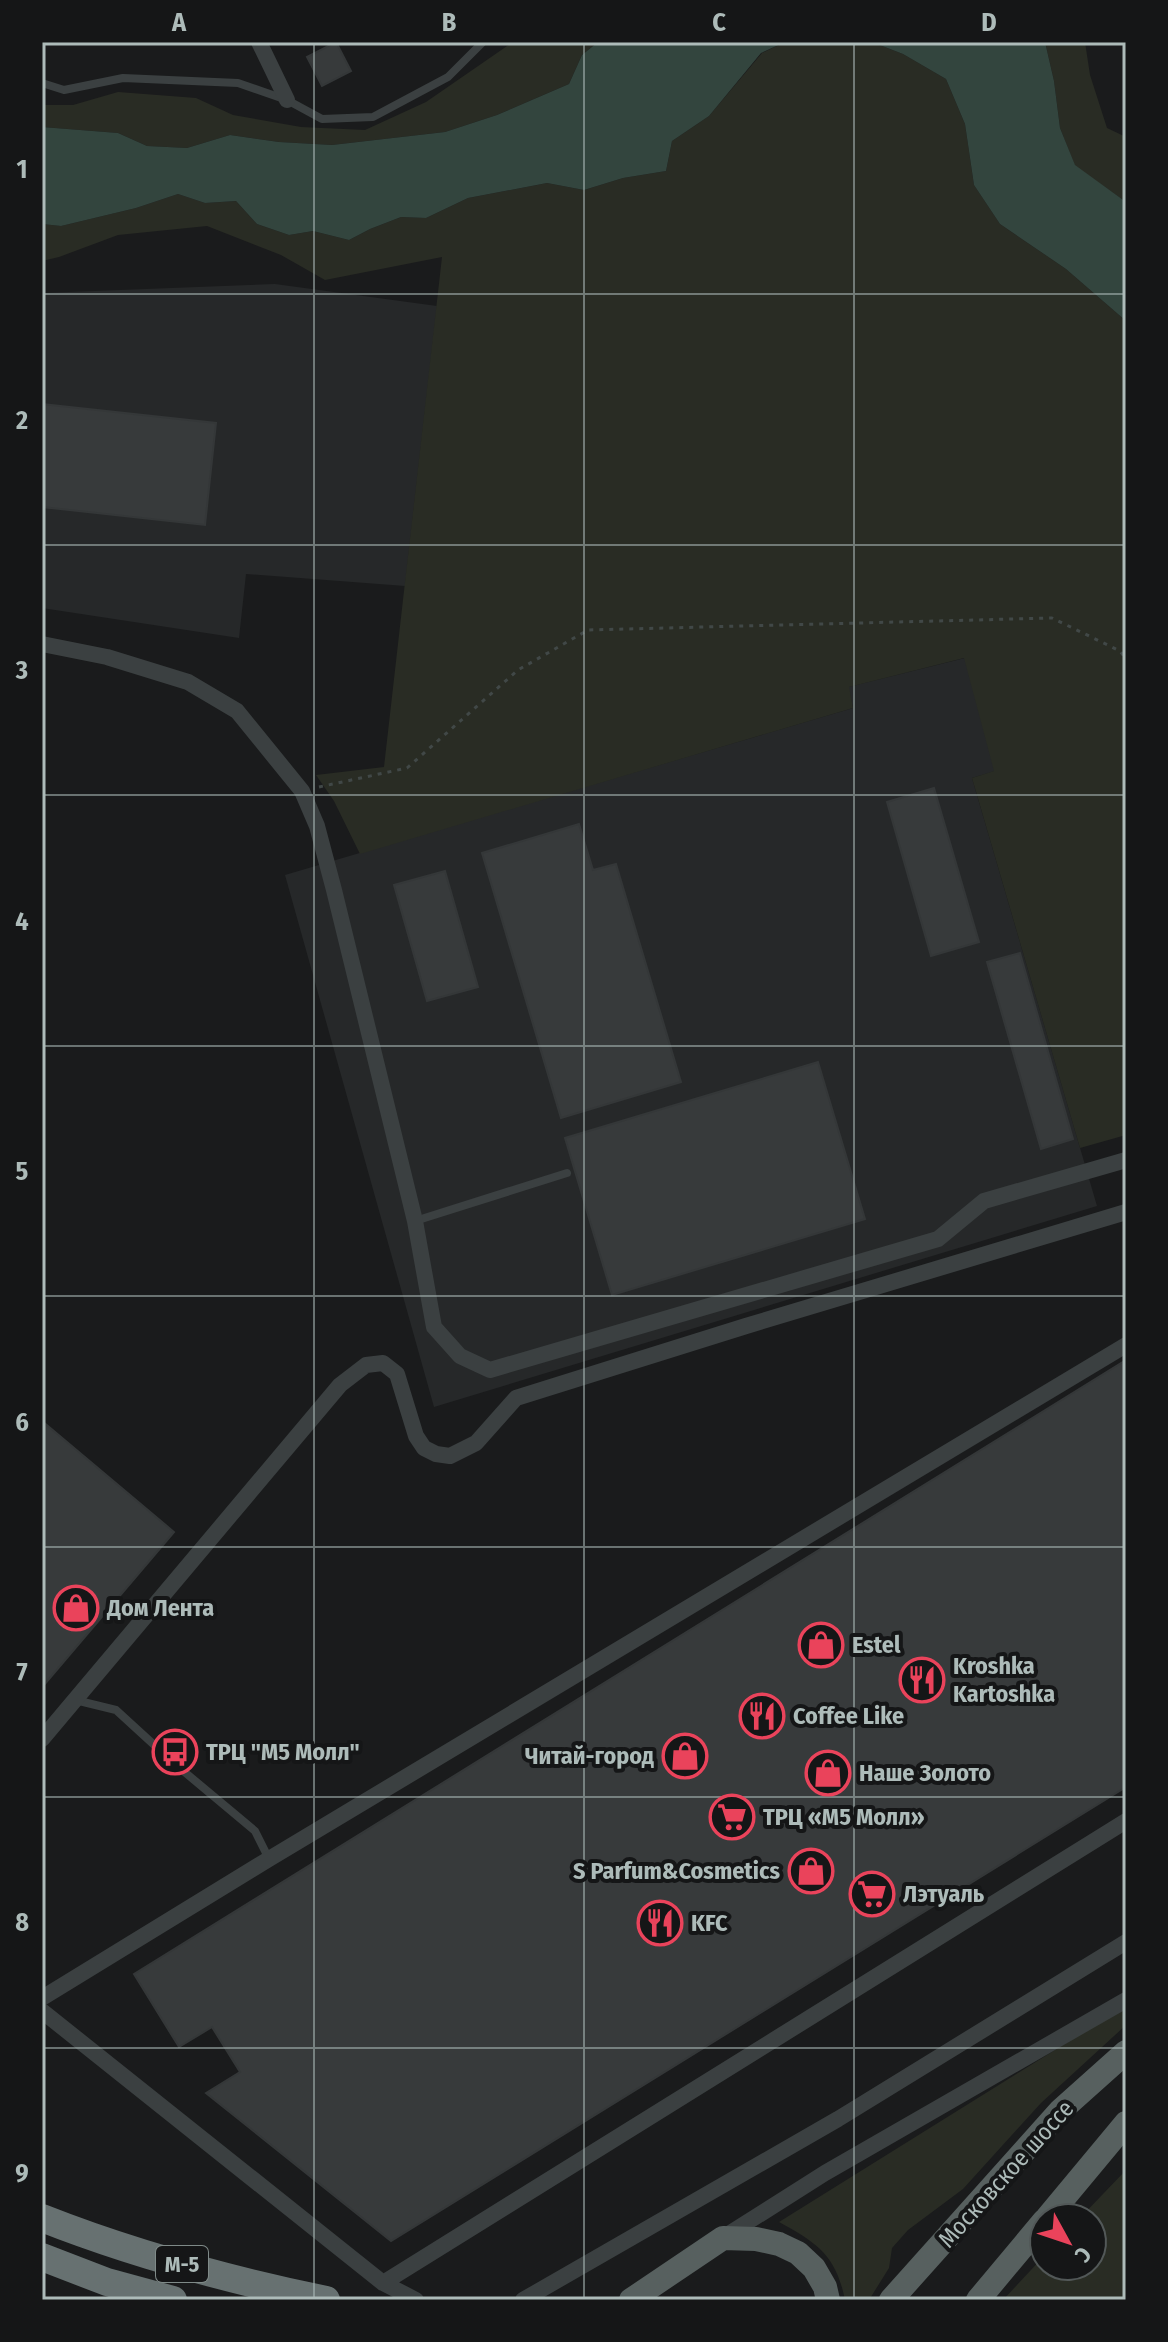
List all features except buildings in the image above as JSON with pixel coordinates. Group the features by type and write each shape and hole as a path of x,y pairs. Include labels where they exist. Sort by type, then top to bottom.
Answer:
{"highway":[{"name":"М-5","path":"42,2218 204,2271 326,2300"},
{"name":"М-5","path":"42,2257 107,2282 173,2300"}],"main road":[{"name":"Московское шоссе","path":"891,2300 1060,2111 1126,2052"},
{"path":"1060,2202 1126,2123"},
{"path":"631,2300 723,2238 756,2239 779,2244 798,2253 814,2268 825,2287 828,2300"},
{"path":"978,2300 1028,2240"}],"street":[{"path":"259,42 287,100"},
{"path":"42,644 107,657 188,682 237,711 302,791 317,826 328,865 415,1221 434,1327 460,1356 490,1370 938,1239 984,1201 1126,1160"},
{"path":"42,1739 340,1385 366,1365 383,1363 397,1374 416,1436 424,1448 450,1456 476,1443 516,1398 1126,1212"},
{"path":"42,1998 1126,1345"},
{"path":"383,2283 1126,1821"},
{"path":"523,2300 838,2119 1126,1942"},
{"path":"723,2238 825,2173 1126,2000"},
{"path":"45,2020 383,2283 416,2300"}],"lane":[{"path":"42,83 64,90 123,78 238,83 287,100 322,119 373,117 448,77 483,42"},
{"path":"415,1221 567,1173"},
{"path":"75,1700 116,1710 255,1831 269,1859"}],"path":[{"path":"302,791 407,768 518,670 588,630 1052,618 1120,651 1126,659"}],"shaded area":[{"path":"513,42 598,42 582,55 569,84 497,115 445,132 332,145 230,135 187,148 147,146 118,133 42,127 42,105 73,105 118,92 196,98 233,115 301,127 365,130 426,102"},
{"path":"598,42 785,42 761,53 709,116 672,141 666,171 623,178 584,190 547,183 468,198 426,218 401,217 349,240 313,231 289,235 257,224 236,201 205,203 178,194 136,208 61,226 42,224 42,127 118,133 147,146 187,148 230,135 332,145 445,132 497,115 569,84 582,55"},
{"path":"785,42 872,42 903,54 946,79 965,124 974,185 1000,224 1066,269 1126,321 1126,1135 1080,1148 972,778 994,771 964,658 849,687 853,708 360,854 334,801 316,775 384,767 442,257 325,280 281,255 207,226 118,235 42,261 42,224 61,226 136,208 178,194 205,203 236,201 257,224 289,235 313,231 349,240 401,217 426,218 468,198 547,183 584,190 623,178 666,171 672,141 709,116 762,53"},
{"path":"872,42 1045,42 1060,128 1075,165 1126,202 1126,321 1066,269 1000,224 974,185 965,124 946,79 903,54"},
{"path":"1045,42 1085,42 1090,75 1107,128 1126,137 1126,202 1075,166 1060,128"},
{"path":"275,284 437,306 405,586 246,574 239,638 42,608 42,293"},
{"path":"965,658 995,771 972,778 1097,1206 434,1407 285,875 853,708 848,687"},
{"path":"1124,2007 1126,2025 1041,2103 963,2189 908,2230 892,2248 889,2268 869,2300 845,2300 836,2272 823,2252 779,2222"},
{"path":"1126,2170 1126,2300 1003,2300 1028,2273 1028,2282 1108,2282 1108,2202 1095,2202"}],"place":[{"name":"Дом Лента","path":"76,1608"},
{"name":"Estel","path":"821,1645"},
{"name":"Kroshka Kartoshka","path":"922,1680"},
{"name":"Coffee Like","path":"762,1716"},
{"name":"ТРЦ \"М5 Молл\"","path":"175,1752"},
{"name":"Читай-город","path":"685,1756"},
{"name":"Наше Золото","path":"828,1773"},
{"name":"ТРЦ «М5 Молл»","path":"732,1817"},
{"name":"S Parfum&Cosmetics","path":"811,1871"},
{"name":"Лэтуаль","path":"872,1894"},
{"name":"KFC","path":"660,1923"}]}
